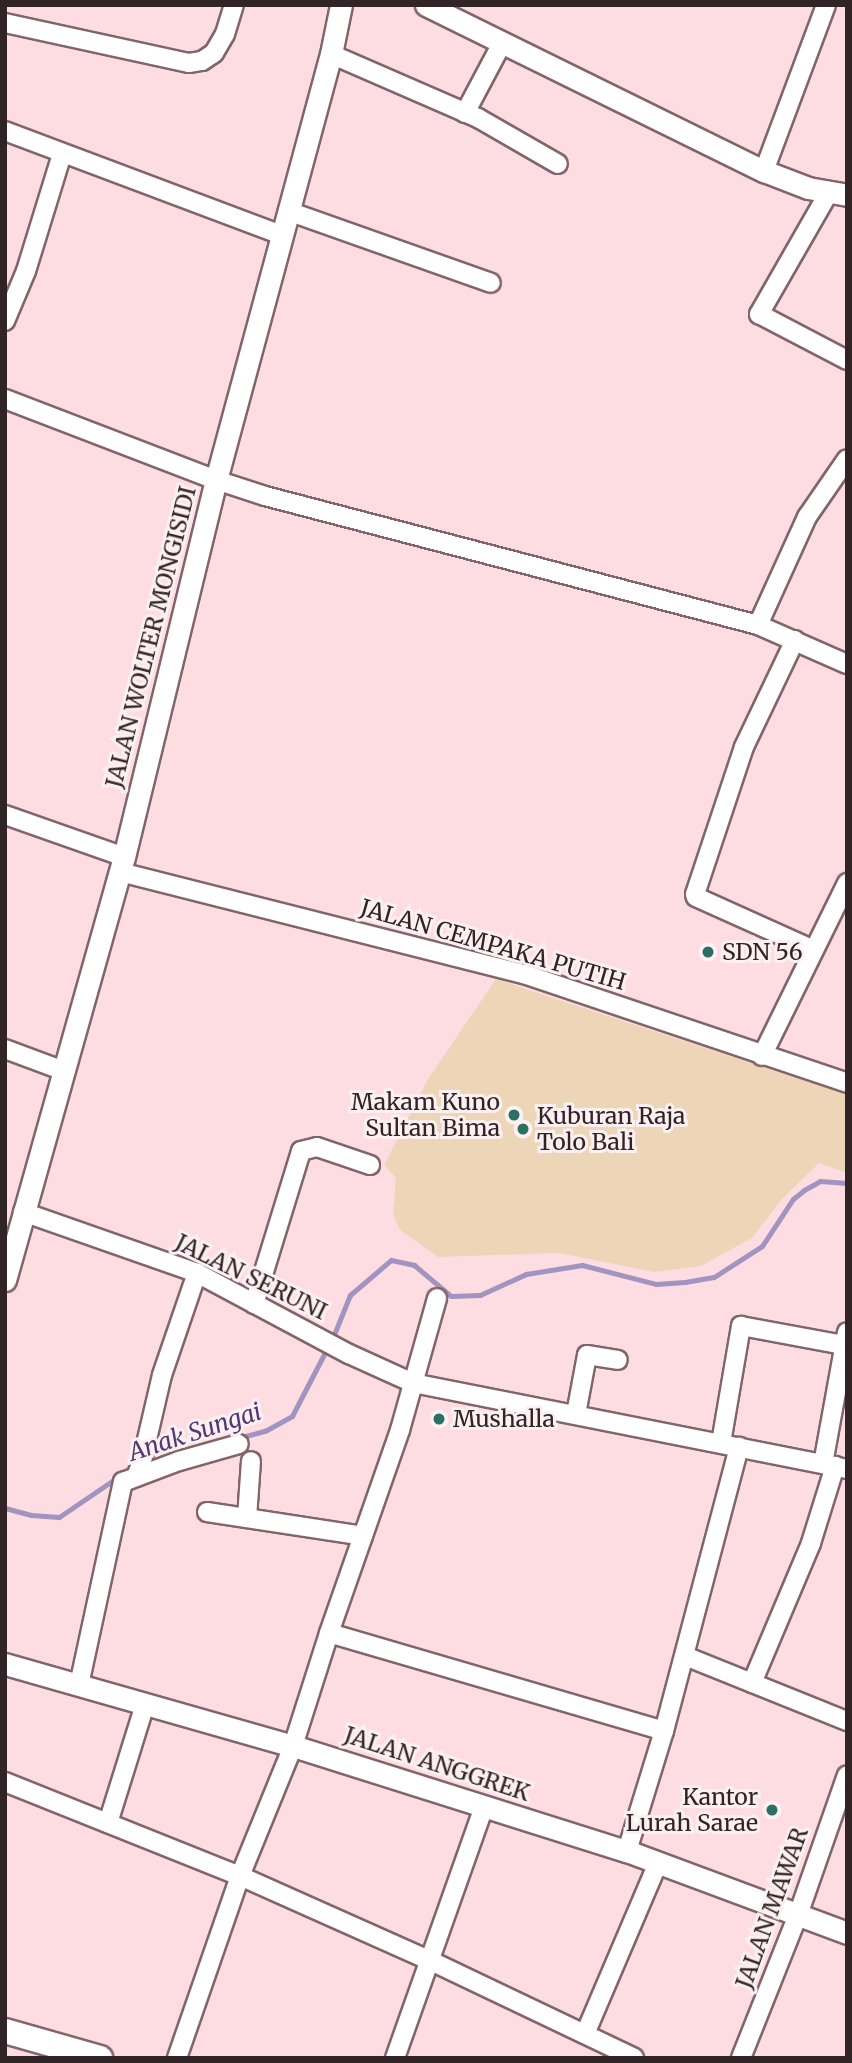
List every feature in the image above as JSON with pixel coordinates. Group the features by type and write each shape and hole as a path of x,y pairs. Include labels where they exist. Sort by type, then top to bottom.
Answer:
{"main road":[{"path":"5,2031 100,2058"}],"street":[{"path":"5,23 190,63 202,61 214,53 225,34 234,5"},
{"name":"JALAN WOLTER MONGISIDI","path":"5,1280 14,1209 64,1071 122,865 216,480 331,54 341,5"},
{"path":"426,5 764,171 808,188 838,193 759,314 847,360"},
{"path":"764,171 826,5"},
{"path":"466,113 502,43"},
{"path":"331,54 466,113 558,164"},
{"path":"5,131 282,235"},
{"path":"5,321 26,271 62,154"},
{"path":"288,211 491,283"},
{"path":"5,399 216,480 758,625 847,663"},
{"path":"758,625 807,517 847,459"},
{"path":"795,639 744,747 694,890 696,897 814,950"},
{"name":"JALAN CEMPAKA PUTIH","path":"5,815 122,865 524,974 847,1083"},
{"path":"762,1056 847,883"},
{"path":"5,1049 64,1071"},
{"path":"254,1304 301,1151 317,1147 370,1165"},
{"name":"JALAN SERUNI","path":"14,1209 197,1273 312,1335 413,1382 835,1466"},
{"path":"136,1477 142,1461 152,1409 197,1273"},
{"path":"177,2058 240,1876 293,1746 329,1633 400,1430 437,1298"},
{"path":"721,1443 741,1326 846,1334 835,1466 811,1543 752,1683"},
{"path":"576,1414 587,1355 618,1360"},
{"path":"79,1685 123,1482 239,1444"},
{"path":"627,1851 685,1656 739,1447"},
{"path":"247,1518 251,1461"},
{"path":"207,1512 363,1536"},
{"path":"329,1633 664,1731"},
{"path":"685,1656 847,1721"},
{"name":"JALAN ANGGREK","path":"5,1664 293,1746 627,1851 847,1933"},
{"path":"108,1823 145,1704"},
{"name":"JALAN MAWAR","path":"741,2058 798,1915 847,1775"},
{"path":"5,1782 240,1876 431,1961 634,2058"},
{"path":"395,2058 484,1806"},
{"path":"585,2034 657,1863"}],"shaded area":[{"path":"496,979 847,1095 847,1173 819,1163 782,1199 752,1238 701,1266 654,1272 559,1253 438,1257 400,1230 393,1214 396,1178 384,1165 428,1079"}],"waterway":[{"name":"Anak Sungai","path":"238,1438 265,1431 292,1416 333,1337 350,1295 391,1260 414,1265 451,1296 480,1295 526,1274 582,1265 656,1284 685,1282 714,1277 762,1246 793,1199 804,1190 820,1181 847,1183"},
{"name":"Anak Sungai","path":"5,1508 31,1515 59,1517 134,1466"}],"place":[{"name":"SDN 56","path":"708,952"},
{"name":"Makam Kuno Sultan Bima","path":"514,1115"},
{"name":"Kuburan Raja Tolo Bali","path":"523,1129"},
{"name":"Mushalla","path":"439,1419"},
{"name":"Kantor Lurah Sarae","path":"772,1810"}]}
